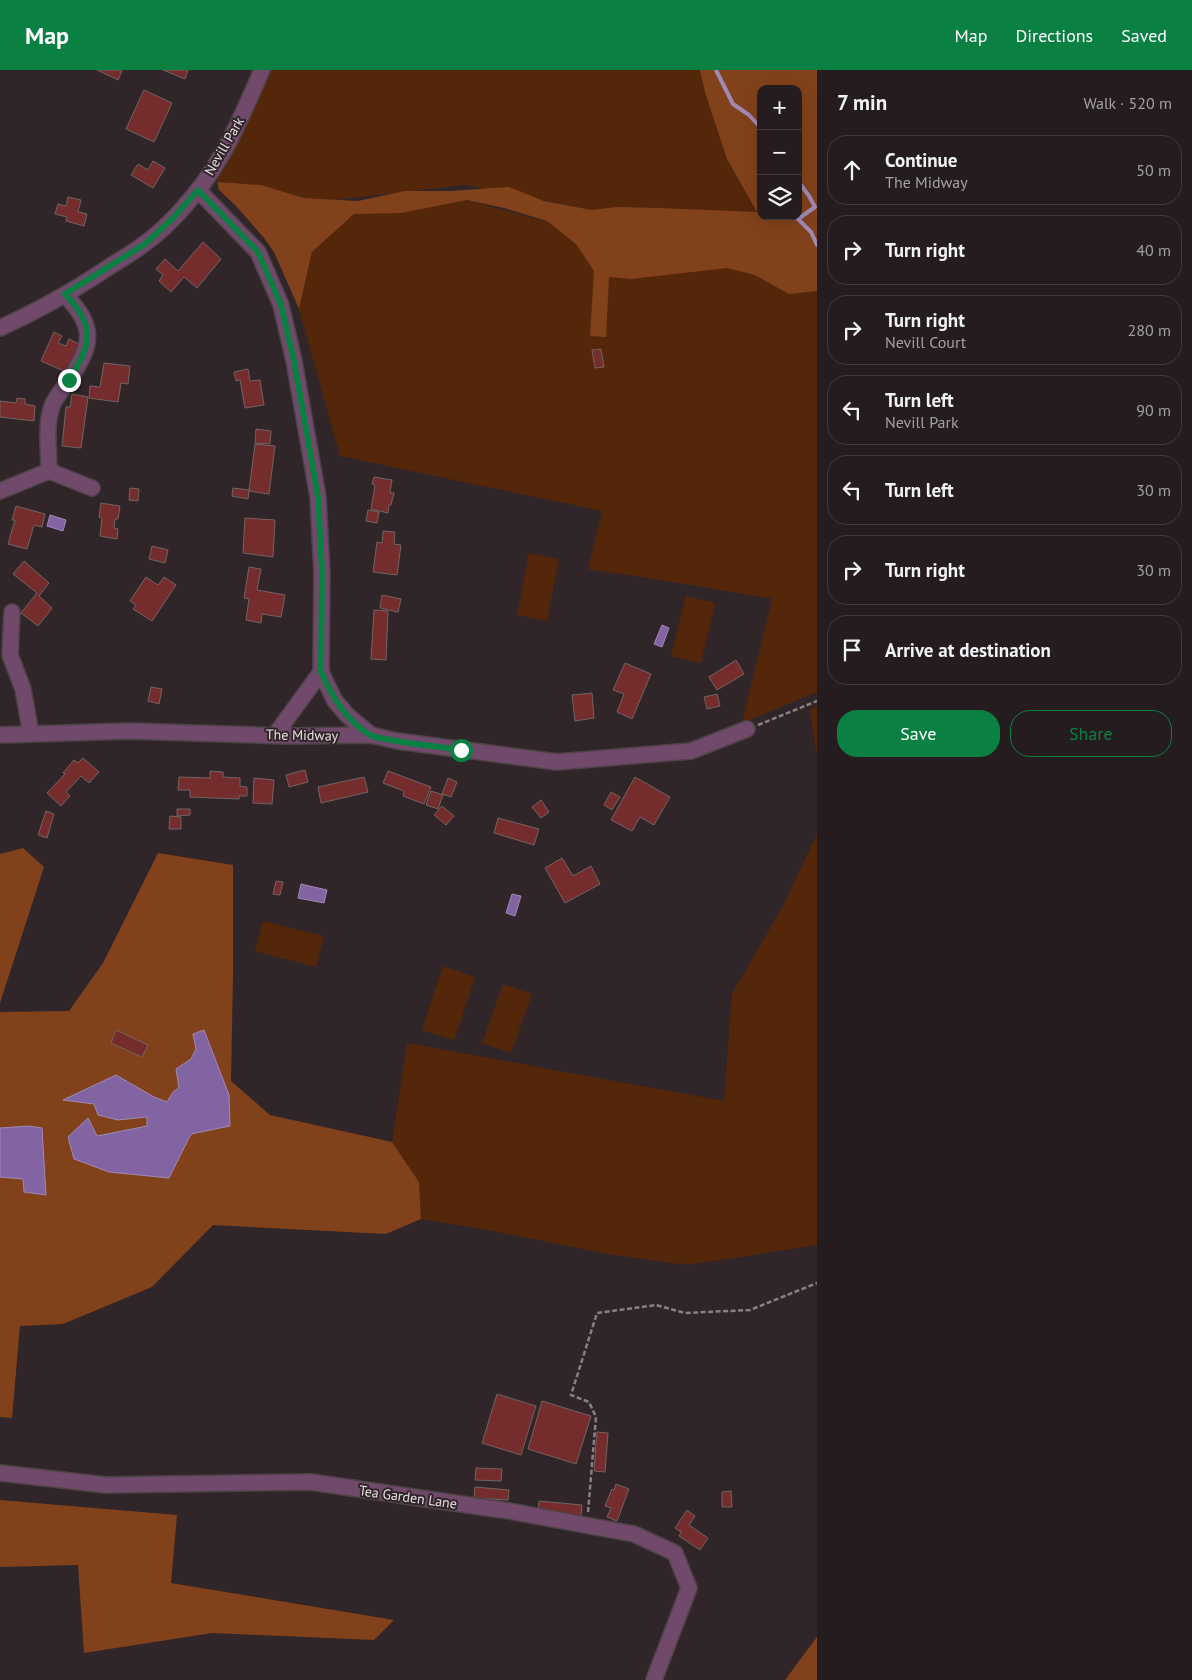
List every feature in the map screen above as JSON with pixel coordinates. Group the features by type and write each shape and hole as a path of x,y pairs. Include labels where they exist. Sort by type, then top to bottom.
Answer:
{"street":[{"name":"Nevill Park","path":"0,328 65,294 145,244 173,218 198,190 216,163 238,124 262,70"},
{"path":"198,190 258,252 281,305 294,361 318,497 322,572 321,672 335,701 348,716 371,735"},
{"path":"49,471 48,432 53,405 82,358 87,336 84,317 78,307 65,294"},
{"path":"0,492 49,471 92,488"},
{"path":"12,612 10,655 23,689 31,734"},
{"path":"275,735 321,672"},
{"name":"The Midway","path":"0,735 130,731 275,735 371,735 400,742 557,762 691,751 747,729"},
{"name":"Tea Garden Lane","path":"0,1473 106,1485 311,1482 509,1512 634,1534 675,1553 689,1588 654,1680"}],"path":[{"path":"747,729 817,701"},
{"path":"587,1526 596,1417 589,1402 571,1395 597,1314 656,1305 685,1313 750,1310 817,1283"}],"shaded area":[{"path":"270,70 817,70 802,85 757,85 757,212 592,210 465,185 334,200 304,198 261,185 217,182 254,109"},
{"path":"700,70 817,70 817,291 789,294 755,275 727,268 631,279 609,277 606,337 590,336 594,271 576,244 547,221 504,208 467,200 401,213 354,214 312,252 299,309 274,252 236,206 219,190 217,182 261,185 304,198 358,201 405,191 450,191 509,187 544,201 592,210 616,207 757,212 727,159 705,92"},
{"path":"467,200 588,233 817,285 817,692 742,723 772,599 588,569 602,511 340,456 299,309 312,252 354,214"},
{"path":"50,515 66,520 63,531 47,526"},
{"path":"529,553 559,559 547,621 517,615"},
{"path":"686,596 715,603 701,663 671,656"},
{"path":"662,625 669,628 662,647 654,644"},
{"path":"817,707 817,756 810,710"},
{"path":"817,834 817,1245 687,1265 608,1254 483,1229 421,1219 419,1182 392,1142 407,1043 724,1101 732,994 783,906"},
{"path":"23,848 44,867 0,1003 0,854"},
{"path":"158,853 233,865 231,1081 270,1115 392,1142 419,1182 421,1219 386,1234 213,1225 152,1287 63,1324 20,1326 12,1418 0,1417 0,1012 69,1011 103,963"},
{"path":"301,884 327,890 324,903 298,898"},
{"path":"512,894 521,896 515,916 506,913"},
{"path":"263,921 324,936 316,967 255,951"},
{"path":"443,966 475,977 454,1040 422,1030"},
{"path":"503,984 532,994 511,1053 482,1043"},
{"path":"204,1030 229,1095 230,1126 191,1134 169,1178 109,1172 74,1159 68,1137 88,1118 97,1136 147,1126 147,1117 118,1120 98,1115 94,1104 63,1100 116,1075 154,1097 167,1102 173,1092 179,1088 176,1069 191,1059 196,1049 193,1034"},
{"path":"29,1126 42,1128 46,1195 24,1192 23,1179 0,1177 0,1128"},
{"path":"0,1500 177,1515 171,1583 394,1620 374,1640 212,1633 84,1653 78,1565 0,1567"},
{"path":"817,1637 817,1680 785,1680"}],"building":[{"path":"97,70 121,70 122,71 118,80"},
{"path":"163,70 188,70 185,79"},
{"path":"144,90 172,103 154,142 126,129"},
{"path":"153,161 165,168 153,188 131,175 138,164 148,170"},
{"path":"68,197 81,200 78,212 87,214 84,226 66,221 67,217 55,214 58,204 66,206"},
{"path":"203,242 221,259 197,288 184,277 171,292 159,281 163,275 156,269 165,259 178,271"},
{"path":"54,332 62,336 58,343 66,346 69,339 79,344 66,372 41,361"},
{"path":"601,349 604,367 595,368 592,350"},
{"path":"104,363 130,366 128,384 121,383 118,402 89,398 90,386 100,387"},
{"path":"248,369 250,381 260,380 264,405 245,408 240,380 236,381 234,372"},
{"path":"72,394 88,397 81,448 62,446 66,407 70,407"},
{"path":"17,398 25,399 25,404 35,406 34,421 0,417 0,401 16,403"},
{"path":"256,429 271,431 270,444 255,443"},
{"path":"255,444 275,446 269,494 249,491"},
{"path":"374,477 392,480 390,493 394,493 388,513 371,509 375,485 372,484"},
{"path":"130,488 139,489 138,501 129,500"},
{"path":"233,488 249,490 248,499 232,496"},
{"path":"101,503 120,506 114,528 118,529 117,539 100,536 102,518 99,517"},
{"path":"16,506 45,514 42,527 34,525 27,549 8,544 15,520 12,520"},
{"path":"368,510 379,512 377,523 366,521"},
{"path":"245,518 275,520 273,557 243,553"},
{"path":"383,531 395,532 394,544 401,545 397,575 373,572 377,542 382,543"},
{"path":"152,546 168,550 165,563 149,559"},
{"path":"24,561 49,583 39,596 52,608 38,626 21,613 37,593 13,574"},
{"path":"249,567 261,569 257,590 285,595 281,617 262,614 261,623 246,620 249,599 244,598"},
{"path":"146,577 158,585 164,577 176,585 152,621 133,609 136,605 130,601"},
{"path":"382,595 401,599 398,612 380,608"},
{"path":"374,610 388,611 386,660 371,659"},
{"path":"736,660 744,674 717,690 709,677"},
{"path":"625,663 651,674 632,719 617,712 624,694 613,690"},
{"path":"151,687 162,689 159,704 148,701"},
{"path":"592,693 594,718 575,721 572,695"},
{"path":"717,694 720,706 707,709 704,697"},
{"path":"83,758 99,772 89,783 81,776 66,792 70,796 61,806 47,793 65,774 63,773 74,760 78,763"},
{"path":"305,770 308,782 289,787 286,775"},
{"path":"210,771 223,772 223,777 240,778 240,786 247,787 247,796 239,796 239,799 190,797 190,790 178,790 179,777 210,778"},
{"path":"388,771 431,787 424,804 403,796 404,791 383,783"},
{"path":"364,777 368,792 321,803 318,787"},
{"path":"635,777 670,797 654,825 640,817 632,831 611,820"},
{"path":"254,778 274,780 272,804 253,803"},
{"path":"448,778 457,782 451,797 442,794"},
{"path":"431,791 443,795 438,809 426,805"},
{"path":"611,792 620,797 612,810 604,805"},
{"path":"541,800 549,812 541,818 532,807"},
{"path":"442,806 454,816 446,825 434,815"},
{"path":"177,809 190,809 190,815 177,816"},
{"path":"46,811 54,814 47,838 38,835"},
{"path":"170,816 181,817 181,829 169,829"},
{"path":"498,818 539,829 534,845 494,833"},
{"path":"562,858 573,876 591,866 600,884 565,903 545,868"},
{"path":"276,881 283,882 280,895 273,894"},
{"path":"116,1030 148,1045 142,1057 111,1043"},
{"path":"497,1394 536,1406 521,1455 482,1443"},
{"path":"542,1401 591,1416 576,1464 528,1449"},
{"path":"597,1432 608,1433 605,1472 594,1471"},
{"path":"476,1468 502,1469 501,1481 475,1480"},
{"path":"616,1484 629,1489 617,1521 607,1517 611,1508 605,1506"},
{"path":"475,1487 509,1490 508,1500 474,1498"},
{"path":"731,1491 732,1507 722,1507 722,1492"},
{"path":"539,1501 582,1505 581,1516 538,1512"},
{"path":"687,1510 695,1516 689,1525 708,1538 700,1550 679,1536 681,1532 675,1528"}],"waterway":[{"path":"716,70 733,104 749,115 757,124"},
{"path":"802,186 815,207 802,216"},
{"path":"799,220 811,232 817,245"}],"route":[{"path":"69,380 82,358 87,336 84,317 78,307 65,294 145,244 173,218 198,190 258,252 281,305 294,361 318,497 323,618 321,672 328,687 335,701 348,716 371,735 397,741 461,750"}]}
